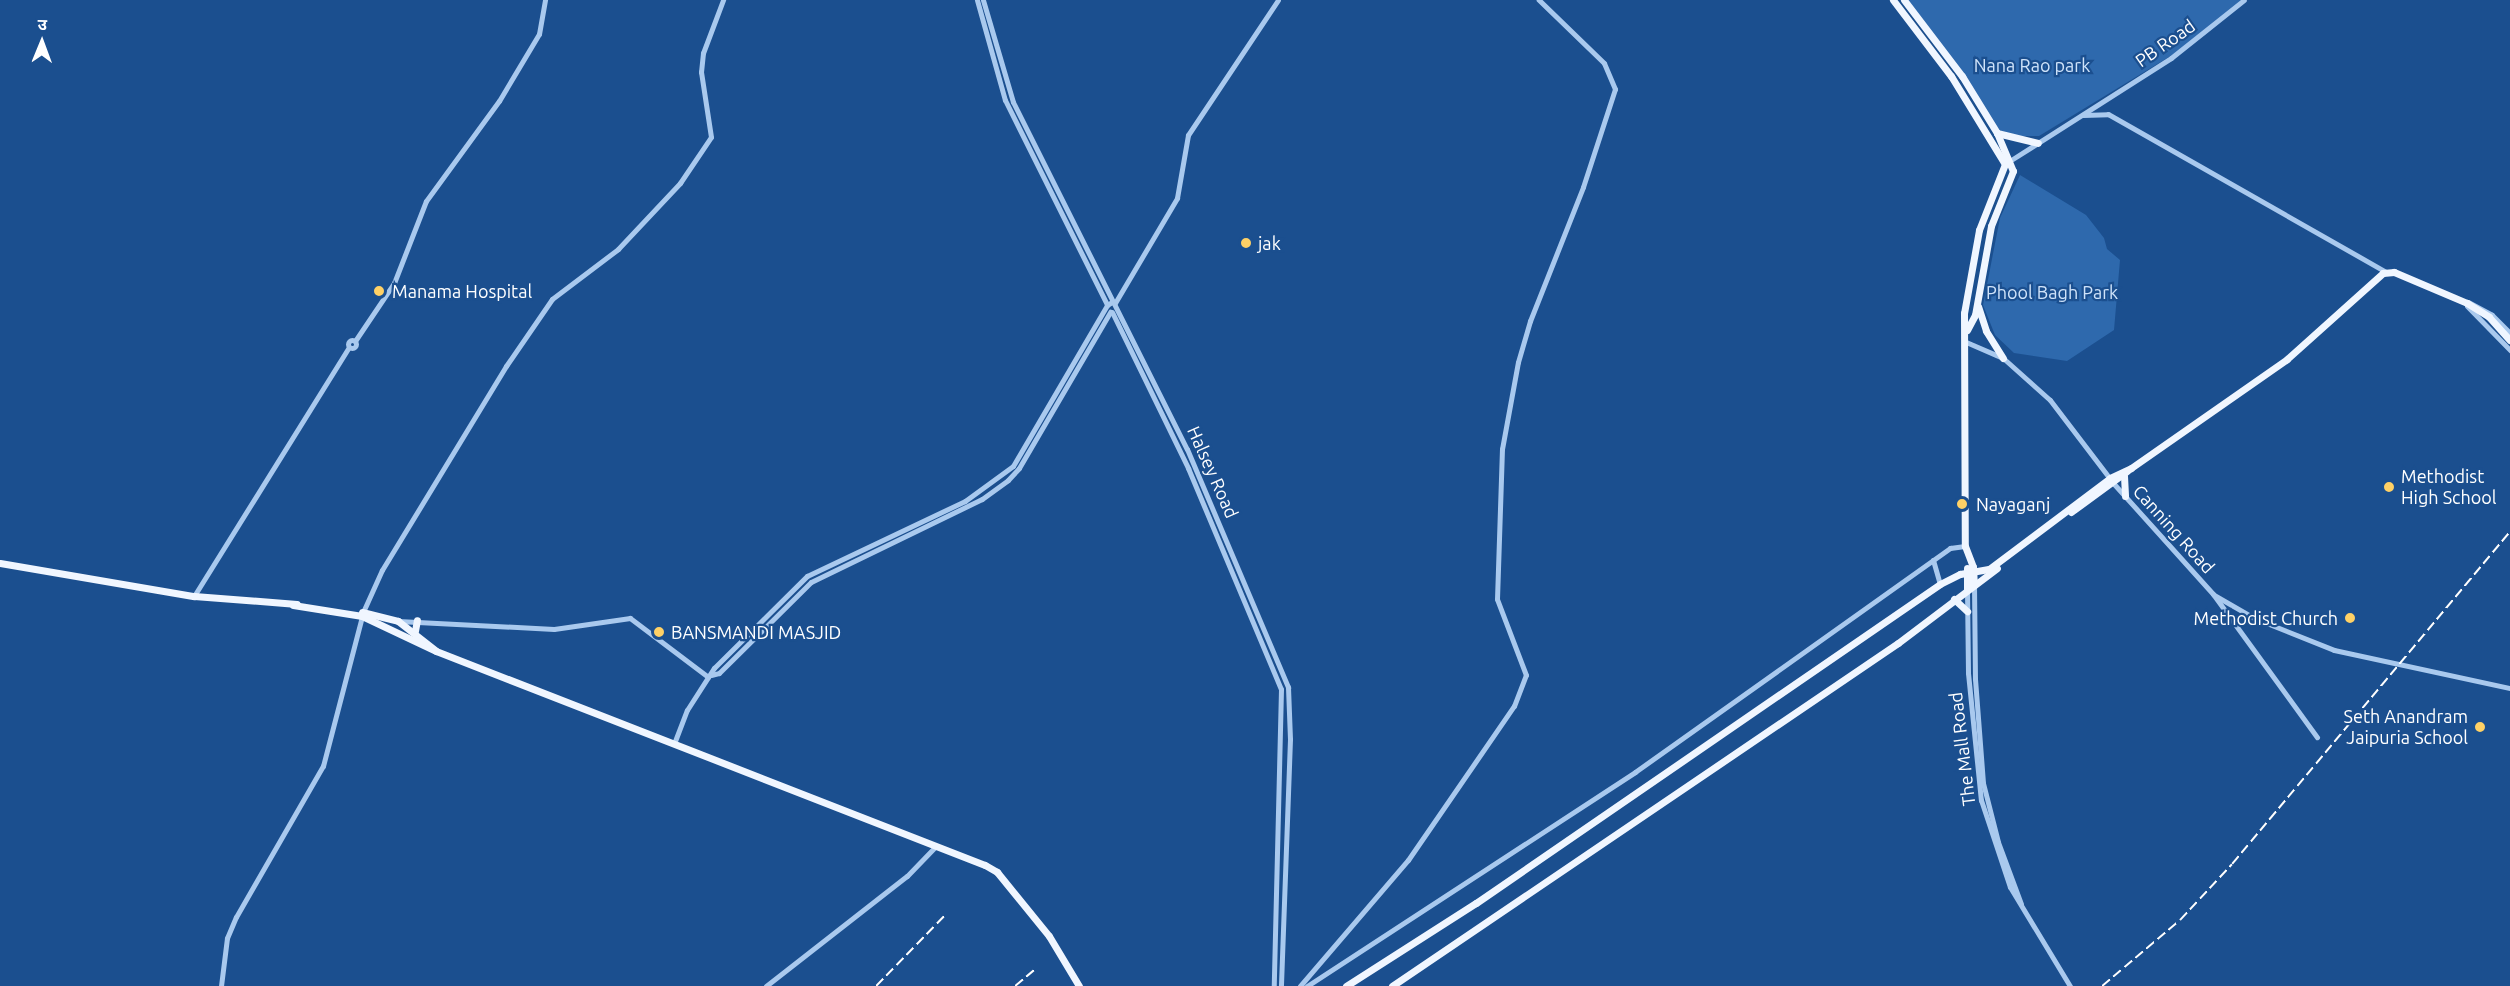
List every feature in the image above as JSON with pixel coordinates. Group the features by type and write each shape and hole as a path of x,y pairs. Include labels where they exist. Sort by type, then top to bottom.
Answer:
{"main road":[{"path":"1893,0 1951,76 2008,162"},
{"path":"1904,0 1962,76 1997,133 2008,162"},
{"path":"1997,133 2038,143"},
{"name":"The Mall Road","path":"1967,330 1978,303 1991,226 2013,176 2008,162"},
{"name":"The Mall Road","path":"1970,587 1970,569 1965,546 1966,295 1978,230 2008,162"},
{"path":"1346,986 1486,897 1940,584 1970,569 1993,565 2287,359 2386,272 2472,306 2489,317 2510,340"},
{"path":"1978,303 1986,331 2003,358"},
{"path":"2125,496 2126,473"},
{"path":"1392,986 1898,643 2112,481"},
{"path":"0,563 194,596 293,605 398,621 415,631 436,651"},
{"path":"1954,599 1967,611"},
{"path":"379,619 402,635 436,651 675,741 997,872 1049,936 1079,986"},
{"path":"415,631 417,620"},
{"path":"402,635 407,626"}],"street":[{"path":"194,596 350,347 349,341 355,341 394,283 426,201 499,101 539,34 545,0"},
{"path":"221,986 226,938 323,766 362,614 382,570 506,366 552,299 618,249 680,183 711,137 701,72 703,53 723,0"},
{"path":"977,0 1005,100 1111,308"},
{"path":"983,0 1013,102 1268,643 1284,688 1281,986"},
{"path":"790,596 817,578 888,544 901,534 998,481 1012,466 1177,198 1188,135 1278,0"},
{"path":"1300,986 1408,860 1514,706 1526,675 1497,599 1502,449 1518,362 1530,321 1583,188 1615,89 1604,63 1539,0"},
{"name":"PB Road","path":"2008,162 2109,99 2203,36 2244,0"},
{"path":"2108,114 2109,99"},
{"path":"2083,115 2108,114 2386,272"},
{"path":"2464,302 2489,312 2510,333"},
{"path":"2464,302 2510,350"},
{"name":"Halsey Road","path":"1111,308 1144,363 1183,440 1249,602"},
{"name":"Canning Road","path":"1966,342 2003,358 2050,400 2112,481 2213,594"},
{"path":"1137,367 1144,363"},
{"path":"675,741 687,710 710,676 807,576 885,537 901,534 999,488 1019,468 1054,408 1073,368"},
{"path":"1048,405 1054,408"},
{"path":"1175,443 1183,440"},
{"path":"885,537 888,544"},
{"path":"1306,986 1635,771 1954,545 1965,546"},
{"path":"1933,560 1940,584"},
{"name":"The Mall Road","path":"1970,587 1967,611 1972,727 1986,809 2021,904 2070,986"},
{"name":"The Mall Road","path":"1970,587 1979,748 1986,809"},
{"path":"2213,594 2254,618 2334,650 2510,688"},
{"path":"2213,594 2317,738"},
{"path":"398,621 417,620 554,629 630,618 710,676"},
{"path":"1268,643 1274,649 1284,688 1290,739 1281,887"},
{"path":"1282,739 1290,739"},
{"path":"766,986 907,876 936,846"},
{"path":"1274,986 1281,910"}],"green space":[{"name":"Nana Rao park","path":"1902,0 2246,0 2205,35 2039,136 2016,136 1999,130"},
{"name":"Phool Bagh Park","path":"2020,175 2086,215 2104,238 2107,249 2120,260 2114,330 2067,361 2014,353 1995,335 1983,305 2000,218"}],"railway":[{"path":"2102,986 2180,920 2232,864 2510,531"},
{"path":"876,986 945,915"},
{"path":"1015,986 1034,970"}],"place":[{"name":"jak","path":"1246,243"},
{"name":"Manama Hospital","path":"379,291"},
{"name":"Methodist High School","path":"2389,487"},
{"name":"Nayaganj","path":"1962,504"},
{"name":"Methodist Church","path":"2350,618"},
{"name":"BANSMANDI MASJID","path":"659,632"},
{"name":"Seth Anandram Jaipuria School","path":"2480,727"}]}
